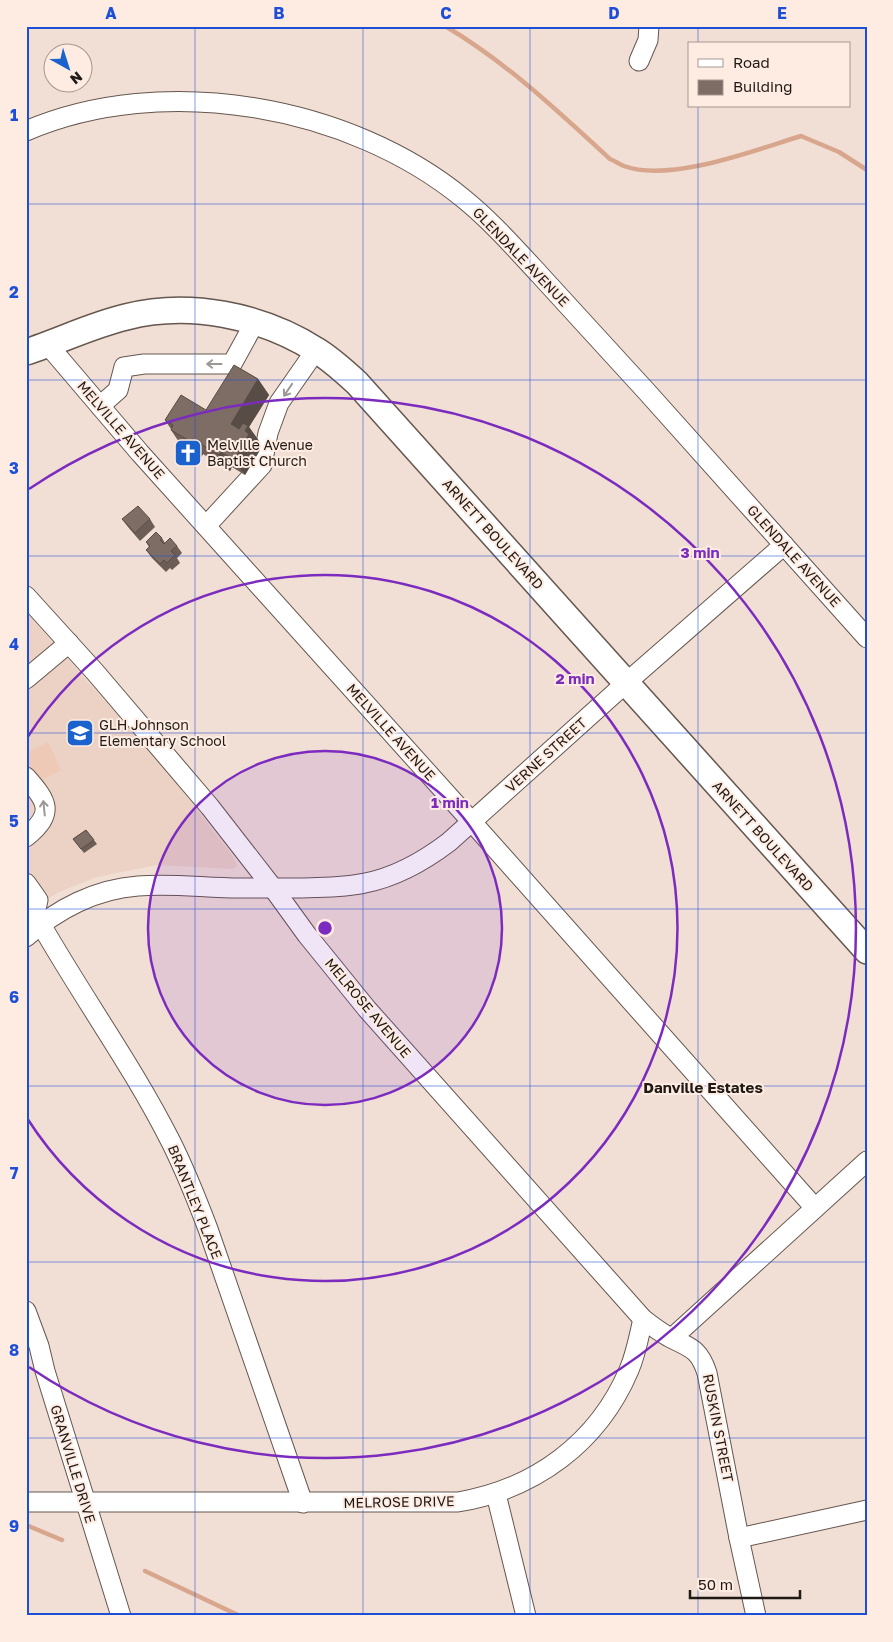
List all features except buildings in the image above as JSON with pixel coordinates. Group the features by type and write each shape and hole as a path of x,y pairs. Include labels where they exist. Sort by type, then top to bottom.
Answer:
{"main road":[{"name":"ARNETT BOULEVARD","path":"37,348 100,324 128,316 187,311 216,313 255,322 290,336 316,350 340,367 357,383 867,951"}],"street":[{"path":"639,61 648,40 649,26"},
{"name":"GLENDALE AVENUE","path":"26,131 76,114 122,105 192,101 231,103 272,110 352,134 397,155 432,176 462,197 490,222 867,638"},
{"path":"100,406 118,390 124,367 144,364 232,364 255,322"},
{"name":"MELVILLE AVENUE","path":"37,348 100,406 815,1208"},
{"path":"206,526 262,465 268,433 279,403 316,350"},
{"name":"VERNE STREET","path":"26,937 34,917 57,912 81,900 106,892 137,886 341,887 366,883 410,868 433,855 626,682 784,545"},
{"name":"MELROSE AVENUE","path":"26,596 69,643 210,807 307,935 367,1009 643,1319"},
{"path":"26,679 69,643"},
{"path":"26,777 41,794 45,816 39,826 26,837"},
{"path":"26,883 38,900 34,917"},
{"name":"BRANTLEY PLACE","path":"34,917 140,1086 171,1142 208,1229 303,1503"},
{"path":"643,1319 672,1338 694,1316 867,1161"},
{"name":"GRANVILLE DRIVE","path":"26,1311 39,1346 85,1503 121,1616"},
{"name":"MELROSE DRIVE","path":"26,1502 458,1502 496,1494 543,1472 570,1451 598,1422 614,1399 629,1370 638,1345 643,1319"},
{"name":"RUSKIN STREET","path":"672,1338 694,1349 705,1366 756,1616"},
{"path":"496,1494 526,1616"},
{"path":"739,1538 867,1510"}],"shaded area":[{"name":"GLH Johnson Elementary School","path":"26,612 168,772 232,855 237,864 236,867 232,869 157,865 97,877 59,892 26,912"},
{"path":"48,742 61,770 26,788 26,753"}],"waterway":[{"path":"445,26 510,71 551,105 610,159 624,166 643,170 688,168 737,156 801,136 839,152 867,170"},
{"path":"26,1525 62,1540"},
{"path":"145,1571 240,1616"}],"place":[{"name":"Melville Avenue Baptist Church","path":"188,453"},
{"name":"GLH Johnson Elementary School","path":"80,733"}],"district":[{"name":"Danville Estates","path":"703,1088"}]}
